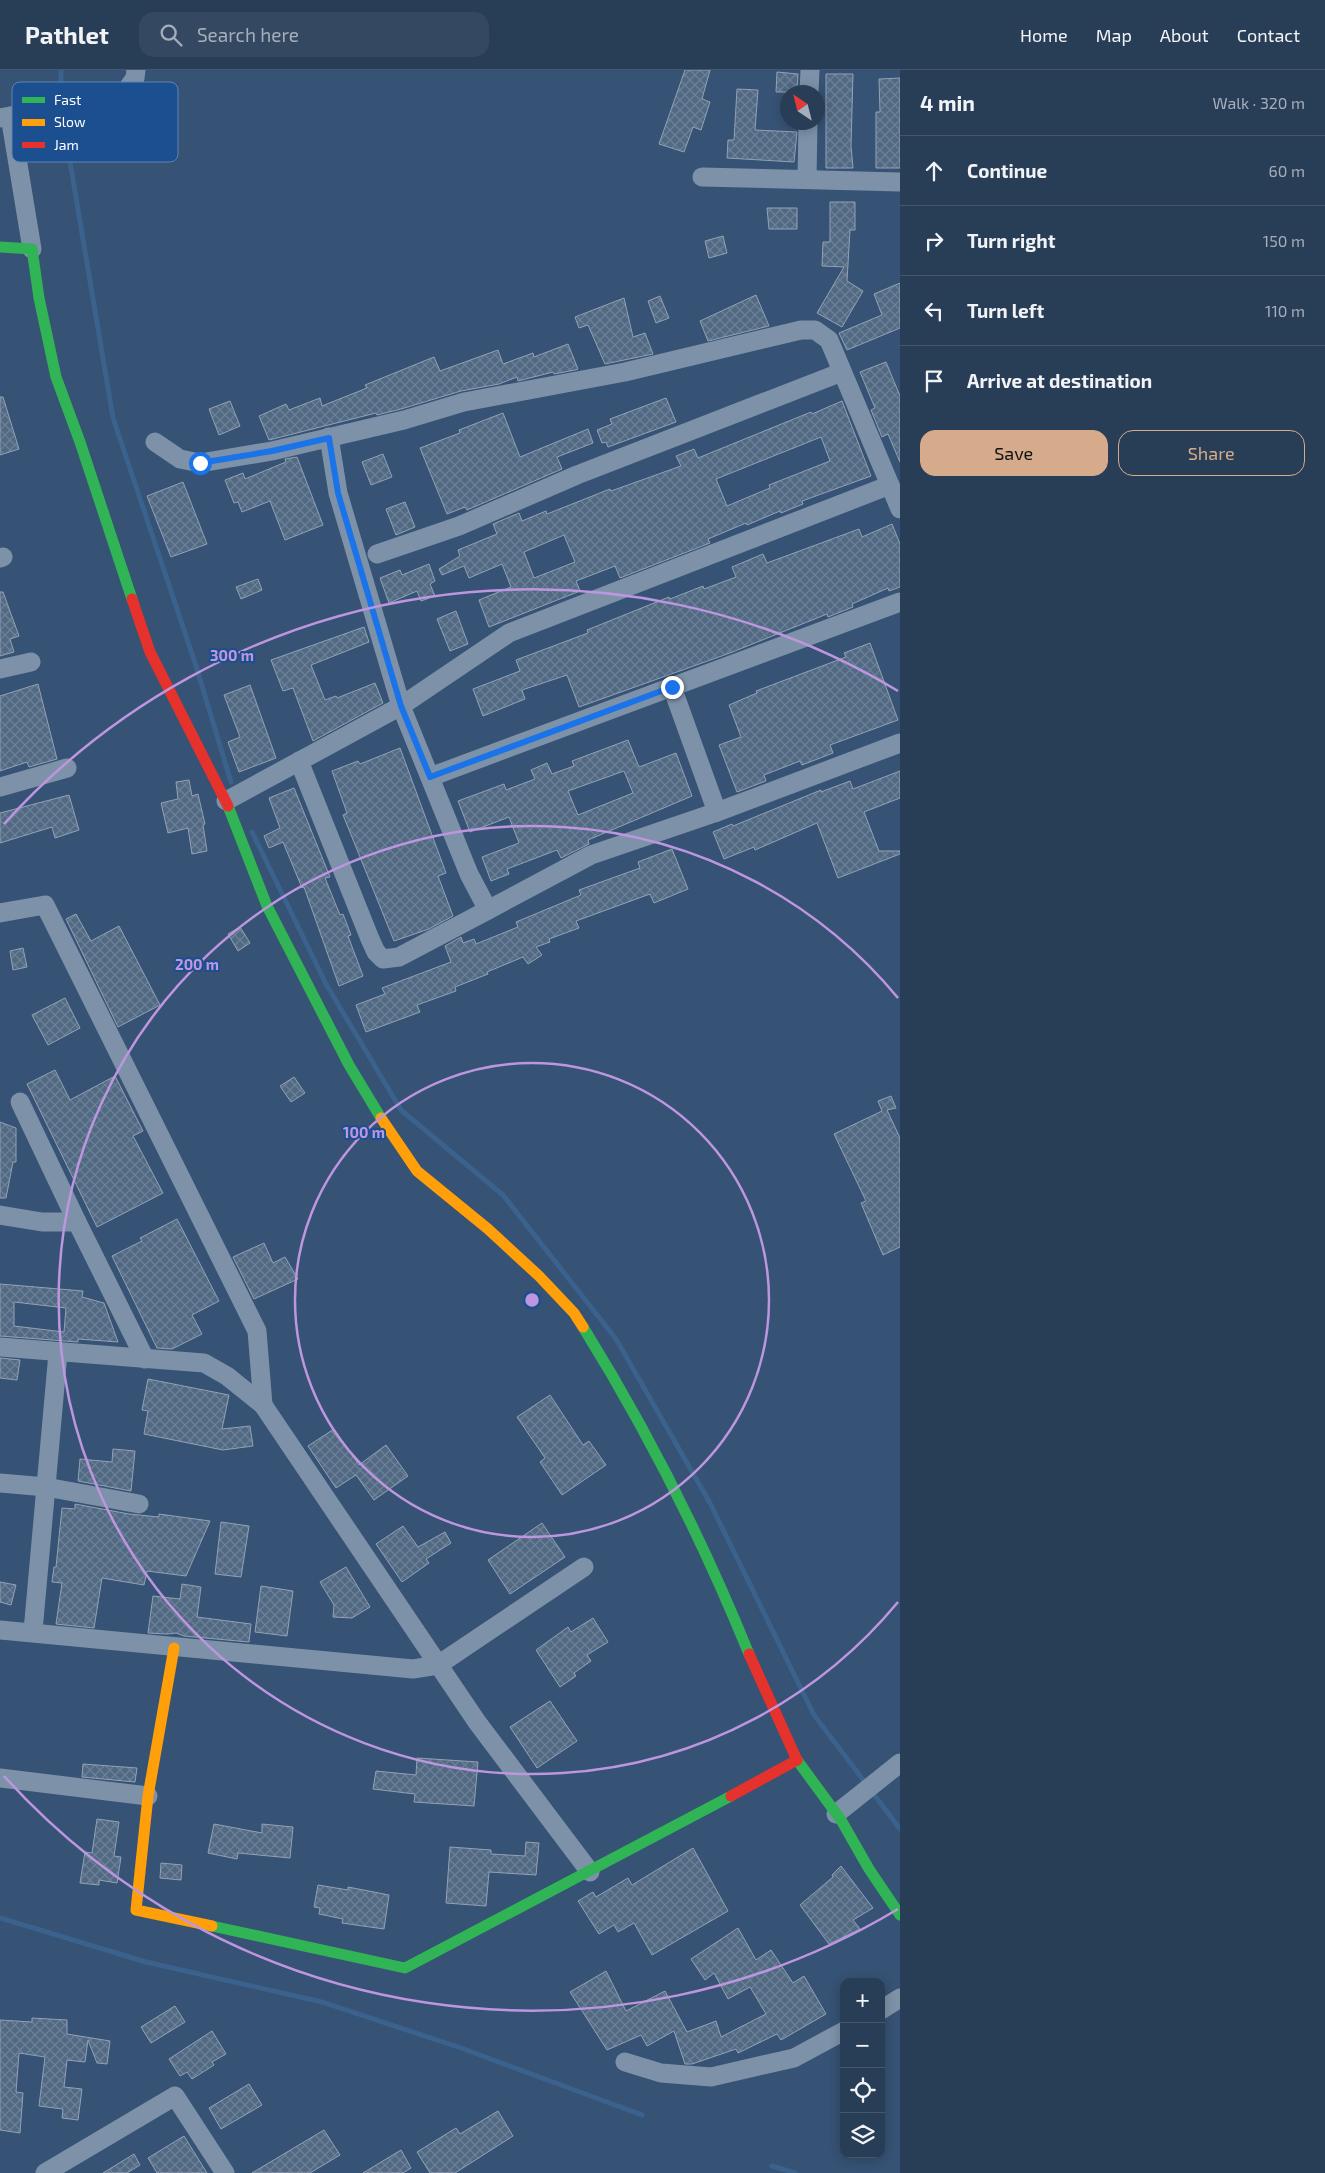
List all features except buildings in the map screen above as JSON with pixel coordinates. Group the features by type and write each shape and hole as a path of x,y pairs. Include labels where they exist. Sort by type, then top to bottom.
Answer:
{"street":[{"path":"132,82 136,70"},
{"path":"809,85 810,70"},
{"path":"5,117 12,151"},
{"path":"807,179 808,130"},
{"path":"14,162 32,249 39,298 56,377 80,442 108,532 150,652 226,801 267,906 349,1065 390,1132 417,1171 539,1276 574,1313 619,1385 717,1576 758,1676 797,1760 836,1814 900,1915"},
{"path":"702,176 900,182"},
{"path":"0,247 32,249"},
{"path":"155,442 180,459 200,463 272,451 404,420 464,402 626,372 801,330 815,330 829,340 900,509"},
{"path":"377,554 459,526 577,475 842,372"},
{"path":"329,438 338,493 401,706 469,874 488,910"},
{"path":"226,801 401,706 509,633 890,485"},
{"path":"430,777 900,602"},
{"path":"0,669 31,662"},
{"path":"672,687 717,812"},
{"path":"299,762 370,940 376,952 383,959 399,957 591,856 717,812 900,743"},
{"path":"0,787 67,768"},
{"path":"0,913 46,905 257,1331 263,1405"},
{"path":"20,1102 145,1359"},
{"path":"0,1215 42,1222 77,1222"},
{"path":"0,1347 204,1363 227,1376 263,1405 477,1722 590,1872"},
{"path":"33,1631 58,1353"},
{"path":"0,1483 46,1487 139,1504"},
{"path":"0,1630 33,1631 174,1648 413,1669 438,1665 584,1567"},
{"path":"174,1648 148,1796 136,1910 405,1968 590,1872 797,1760"},
{"path":"836,1814 900,1763"},
{"path":"0,1778 148,1796"},
{"path":"885,2007 900,1998"},
{"path":"625,2062 661,2073 711,2077 794,2058 840,2032"},
{"path":"45,2173 176,2096 225,2173"}],"waterway":[{"path":"61,70 61,82"},
{"path":"70,162 113,418 196,666 231,782"},
{"path":"252,832 326,984 401,1110 503,1195 616,1339 710,1503 814,1715 867,1785"},
{"path":"872,1792 900,1829"},
{"path":"0,1918 146,1962 322,2002 461,2048 642,2115"},
{"path":"772,2166 795,2173"}],"traffic: fast":[{"path":"0,247 32,249 39,298 56,377 80,442 132,599"},
{"path":"228,806 267,906 349,1065 381,1118"},
{"path":"583,1327 607,1366 673,1487 713,1570 749,1654"},
{"path":"797,1760 841,1820 869,1869 900,1915"},
{"path":"212,1926 405,1968 731,1796"}],"traffic: slow":[{"path":"381,1118 417,1171 488,1229 539,1276 574,1313 583,1327"},
{"path":"174,1648 148,1796 136,1910 212,1926"}],"traffic: jam":[{"path":"132,599 150,652 228,806"},
{"path":"749,1654 797,1760"},
{"path":"731,1796 797,1760"}],"route":[{"path":"200,463 272,451 329,438 338,493 401,706 430,777 672,687"}]}
